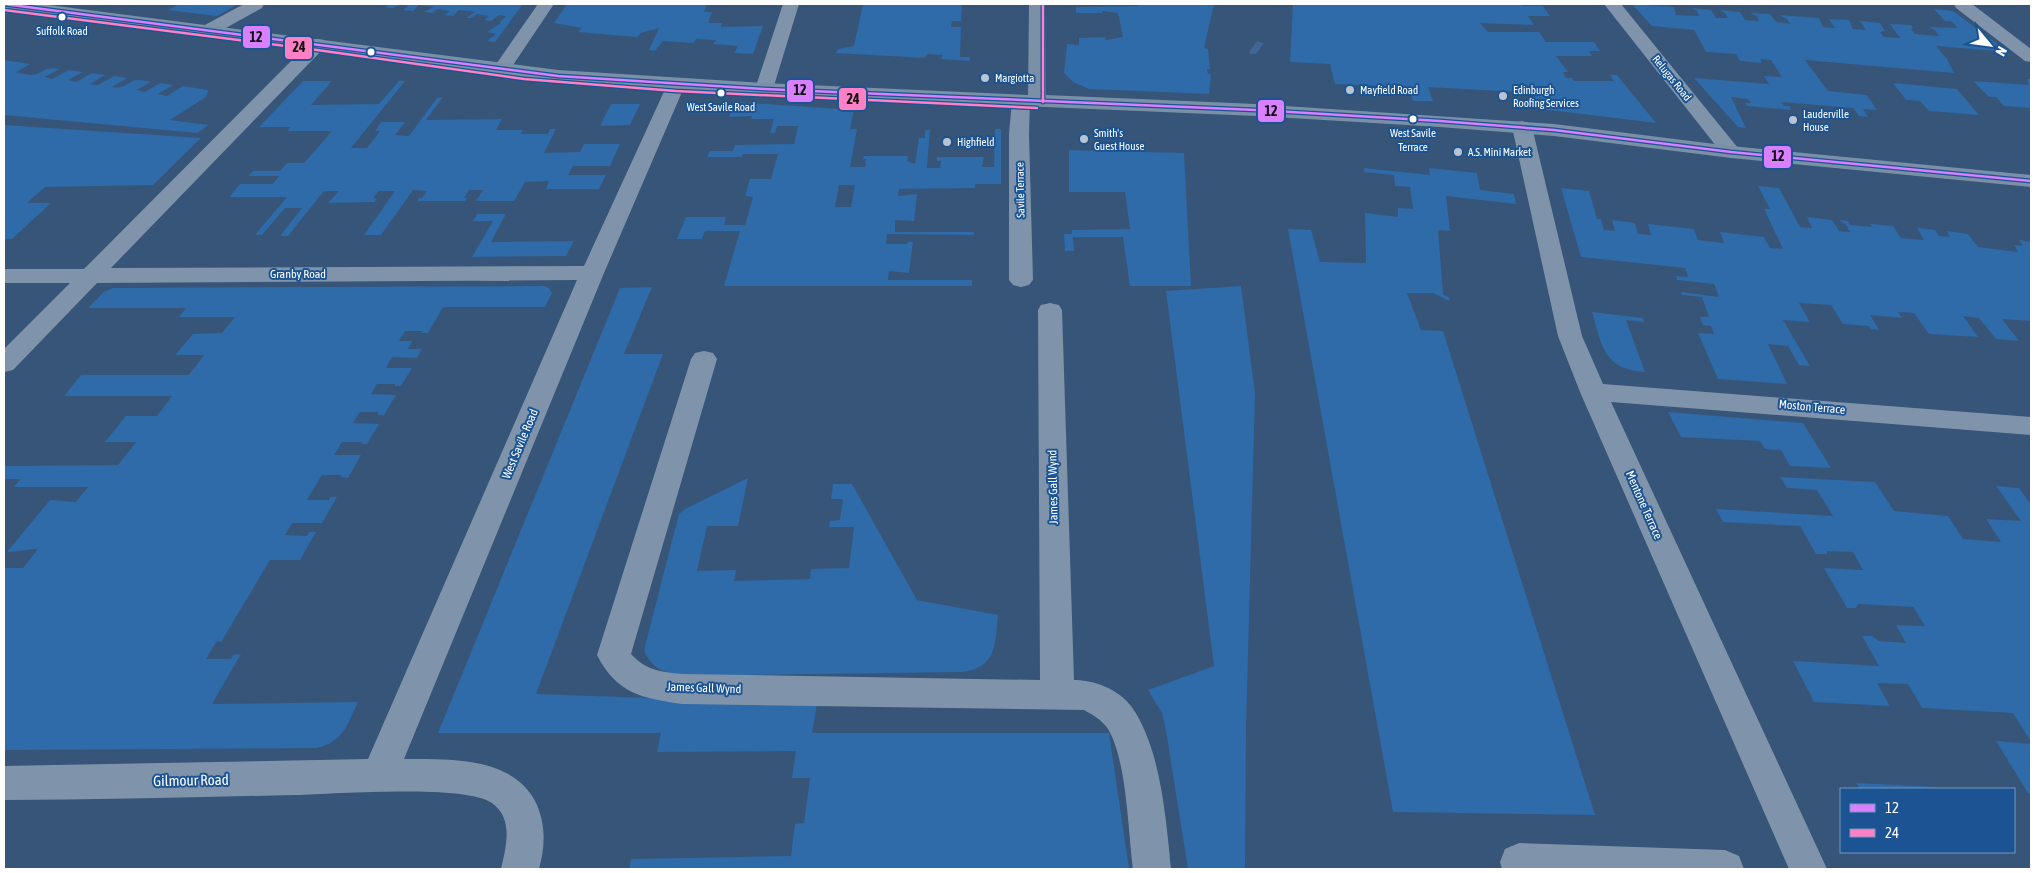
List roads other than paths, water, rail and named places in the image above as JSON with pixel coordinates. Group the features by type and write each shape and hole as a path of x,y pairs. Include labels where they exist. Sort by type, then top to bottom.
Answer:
{"street":[{"path":"4,4 318,44 501,70 764,89 1029,102 1256,110 1522,127 1731,152 2031,181"},
{"path":"209,30 256,4"},
{"path":"501,70 546,4"},
{"path":"764,89 791,4"},
{"path":"1029,102 1037,4"},
{"name":"Relugas Road","path":"1612,4 1731,152"},
{"path":"1962,4 2031,57"},
{"path":"4,364 318,44"},
{"name":"West Savile Road","path":"378,777 592,273 676,84"},
{"name":"Savile Terrace","path":"1021,280 1019,134 1029,102"},
{"name":"Mentone Terrace","path":"1522,127 1570,336 1593,392 1808,869"},
{"name":"Granby Road","path":"4,276 592,273"},
{"name":"James Gall Wynd","path":"1050,310 1057,694"},
{"name":"James Gall Wynd","path":"704,358 614,655 624,671 642,682 682,689 1088,695 1105,703 1120,718 1136,753 1152,869"},
{"name":"Moston Terrace","path":"1593,392 2031,426"},
{"name":"Gilmour Road","path":"4,783 378,777 462,778 486,782 508,793 523,813 526,829 524,858 520,869"},
{"path":"1520,866 1725,869"}],"waterway":[{"path":"1253,52 1260,43"}],"place":[{"name":"Suffolk Road","path":"62,17"},
{"name":"Margiotta","path":"985,78"},
{"name":"Mayfield Road","path":"1350,90"},
{"name":"West Savile Road","path":"721,93"},
{"name":"Edinburgh Roofing Services","path":"1503,96"},
{"name":"West Savile Terrace","path":"1413,119"},
{"name":"Lauderville House","path":"1793,120"},
{"name":"Smith's Guest House","path":"1084,139"},
{"name":"Highfield","path":"947,142"},
{"name":"A.S. Mini Market","path":"1458,152"}]}
